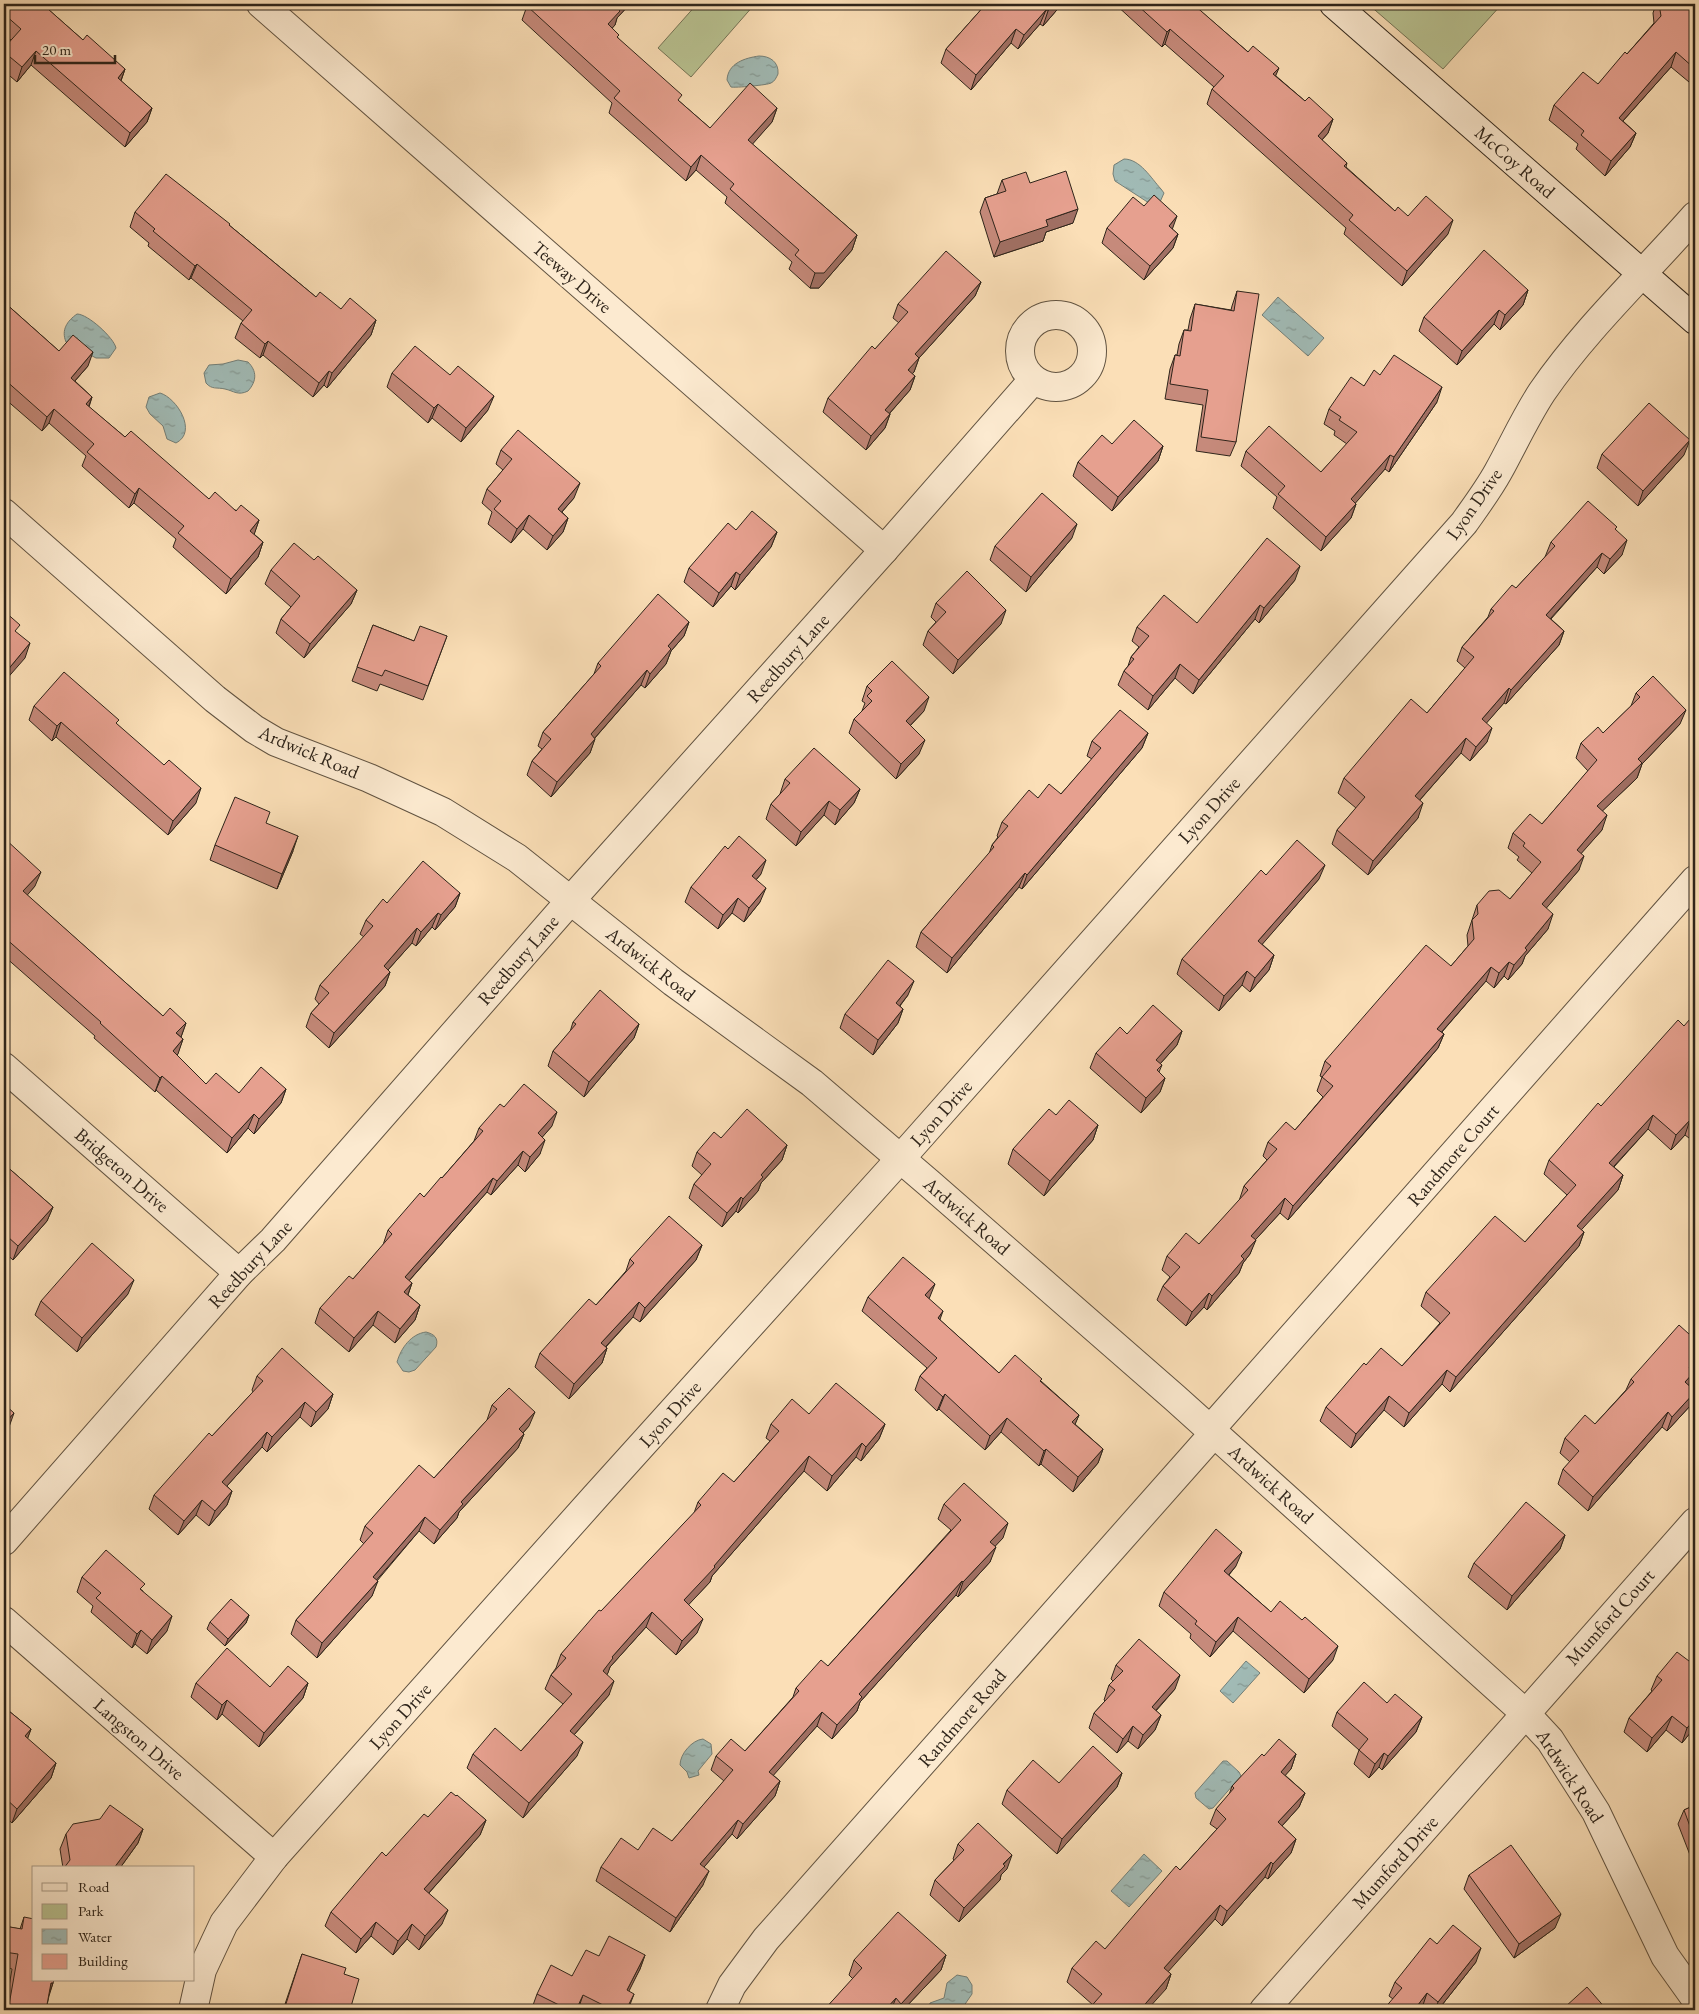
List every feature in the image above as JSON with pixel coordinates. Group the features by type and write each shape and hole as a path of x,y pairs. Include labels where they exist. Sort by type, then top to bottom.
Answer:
{"street":[{"name":"Teeway Drive","path":"260,4 884,550"},
{"name":"McCoy Road","path":"1334,4 1695,320"},
{"name":"Lyon Drive","path":"193,2010 202,1970 224,1923 274,1858 901,1158 1464,523 1498,472 1520,427 1569,357 1695,216"},
{"name":"Reedbury Lane","path":"4,1541 239,1273 274,1240 570,901 884,550 1033,380"},
{"name":"Ardwick Road","path":"4,513 215,699 254,729 276,742 369,778 443,812 517,858 673,982 812,1083 901,1158 1212,1432 1525,1713 1550,1740 1596,1812 1665,1956 1695,1998"},
{"name":"Randmore Court","path":"1212,1432 1216,1423 1695,880"},
{"name":"Bridgeton Drive","path":"4,1067 239,1273"},
{"name":"Randmore Road","path":"720,2010 732,1985 766,1939 1208,1440 1212,1432"},
{"name":"Mumford Court","path":"1525,1713 1695,1522"},
{"name":"Langston Drive","path":"4,1620 274,1858"},
{"name":"Mumford Drive","path":"1264,2010 1516,1726 1525,1713"}],"green space":[{"path":"697,4 754,5 691,77 658,48"},
{"path":"1368,4 1502,4 1443,69"}],"water":[{"path":"759,56 773,60 777,66 778,74 774,80 764,85 731,87 727,80 730,69 738,62"},
{"path":"1124,159 1135,162 1149,175 1164,193 1160,202 1149,203 1115,181 1113,174 1114,165"},
{"path":"1278,297 1324,338 1308,356 1262,315"},
{"path":"77,314 94,322 111,338 116,348 109,358 96,358 66,342 64,334 66,326"},
{"path":"238,360 248,362 254,372 253,384 248,391 236,393 213,387 206,383 204,373 209,365"},
{"path":"160,393 173,401 183,416 185,431 182,438 176,443 167,439 163,426 150,414 146,407 149,397"},
{"path":"426,1332 435,1337 437,1341 436,1347 415,1370 403,1371 397,1362 401,1352 407,1342"},
{"path":"1246,1661 1260,1673 1233,1703 1220,1691"},
{"path":"703,1739 711,1744 712,1754 698,1771 699,1775 689,1778 687,1772 680,1765 682,1756 691,1745"},
{"path":"1223,1761 1227,1761 1241,1776 1213,1808 1209,1809 1196,1798 1195,1793"},
{"path":"1144,1854 1162,1871 1129,1907 1111,1891"},
{"path":"957,1975 967,1977 972,1985 972,1994 961,2010 928,2010 930,2003 944,1998 947,1983"}],"building":[{"path":"4,4 51,4 48,9 83,40 87,35 125,69 118,78 152,108 130,133 36,51 22,67 4,52 4,48 21,29 4,14"},
{"path":"529,4 622,4 618,9 620,11 608,24 619,35 617,37 682,95 678,100 710,128 750,83 777,108 748,140 857,235 824,273 815,273 795,255 799,250 730,189 734,184 701,155 691,167 614,98 620,91 527,6"},
{"path":"986,4 1054,4 1048,11 1046,10 1024,35 1016,29 976,75 946,49"},
{"path":"1136,4 1193,4 1248,52 1253,46 1279,68 1273,74 1305,101 1309,97 1333,119 1318,136 1347,163 1344,166 1395,211 1398,207 1408,216 1426,196 1453,220 1407,271 1349,220 1353,215 1212,89 1224,76 1170,29 1167,32"},
{"path":"1659,4 1695,4 1695,67 1676,52 1619,118 1636,133 1611,161 1581,135 1584,131 1554,105 1583,72 1598,84 1625,52 1627,54 1661,16"},
{"path":"1066,171 1078,209 1046,220 1048,226 1000,242 985,198 1006,191 1002,180 1026,172 1030,183"},
{"path":"166,174 230,224 316,297 320,292 341,309 350,298 376,320 332,373 329,371 319,383 268,341 265,344 241,323 252,310 197,264 195,266 153,231 155,229 135,212"},
{"path":"1154,195 1177,216 1169,226 1178,234 1150,266 1107,228 1133,197 1144,206"},
{"path":"1484,250 1528,290 1505,315 1499,310 1462,351 1424,317"},
{"path":"946,251 981,282 915,354 919,358 908,370 915,376 885,410 890,414 871,436 828,398 872,346 875,349 908,312 898,304"},
{"path":"1237,291 1259,294 1236,442 1201,437 1208,390 1170,384 1175,355 1180,356 1184,330 1191,331 1195,304 1234,311"},
{"path":"4,302 59,351 73,335 93,352 71,378 92,397 86,404 125,437 131,431 209,499 215,492 236,511 241,505 259,520 250,531 263,542 231,579 178,533 184,526 139,488 135,494 87,452 94,444 54,409 47,417 4,379"},
{"path":"415,346 450,375 458,366 494,396 466,428 438,404 434,408 392,373"},
{"path":"1394,355 1442,387 1394,457 1390,455 1351,499 1356,504 1326,537 1278,494 1285,486 1246,451 1269,426 1321,472 1357,432 1339,420 1341,417 1329,409 1351,377 1364,386 1374,370 1380,375"},
{"path":"1649,403 1690,440 1643,491 1602,454"},
{"path":"1134,420 1163,446 1118,497 1078,462 1102,435 1112,444"},
{"path":"518,430 580,483 558,509 568,518 553,536 529,515 517,529 494,509 501,501 487,489 512,459 501,450"},
{"path":"1042,493 1077,524 1031,577 995,546"},
{"path":"1588,501 1617,527 1615,529 1627,540 1610,559 1602,553 1546,615 1564,631 1482,719 1492,728 1476,747 1466,738 1415,796 1423,803 1373,861 1337,830 1365,797 1344,778 1411,699 1427,713 1474,657 1462,647 1494,611 1491,609 1512,585 1516,588 1555,546 1551,542"},
{"path":"752,511 777,532 740,575 736,572 719,593 689,568 728,523 736,530"},
{"path":"1267,538 1300,566 1264,608 1260,605 1199,680 1180,664 1153,696 1124,671 1134,659 1131,657 1149,636 1137,627 1164,595 1197,623"},
{"path":"294,543 314,560 318,556 357,590 310,644 281,619 300,596 271,570"},
{"path":"967,571 1006,610 958,660 928,631 946,612 936,603"},
{"path":"658,594 689,622 668,646 671,649 650,674 647,670 591,734 595,739 557,782 532,761 551,739 543,732 601,666 598,663"},
{"path":"4,611 20,625 15,631 30,643 6,672 4,670"},
{"path":"373,625 414,641 420,626 447,636 428,686 385,670 382,676 357,667"},
{"path":"892,661 929,697 906,721 925,740 901,764 854,719 872,701 867,696 872,691 867,686"},
{"path":"64,672 119,720 116,723 164,765 169,760 201,788 173,821 61,722 57,726 34,706"},
{"path":"1653,676 1686,710 1638,759 1642,763 1597,806 1607,815 1577,850 1584,856 1542,904 1553,914 1525,948 1527,950 1514,965 1509,962 1499,973 1491,967 1437,1029 1444,1034 1293,1206 1285,1198 1251,1236 1256,1240 1241,1256 1244,1259 1212,1296 1209,1293 1192,1312 1163,1286 1180,1267 1167,1256 1186,1233 1199,1244 1248,1190 1244,1186 1277,1149 1268,1142 1286,1122 1295,1130 1333,1086 1322,1077 1331,1066 1325,1061 1426,945 1451,966 1474,939 1472,920 1478,914 1477,905 1489,891 1499,890 1510,899 1541,862 1523,846 1525,843 1513,833 1530,814 1542,824 1597,760 1581,743 1598,727 1603,733 1640,697 1636,693"},
{"path":"1120,710 1148,733 1027,875 1025,873 952,958 921,932 994,847 992,845 1008,826 1002,822 1029,790 1038,798 1049,784 1061,794 1101,748 1092,741"},
{"path":"814,748 860,789 840,810 829,801 801,832 771,804 790,783 785,779"},
{"path":"235,797 270,812 266,823 298,836 282,874 215,845"},
{"path":"739,836 766,860 752,876 766,888 749,908 738,898 723,915 691,887 725,846 728,849"},
{"path":"4,838 41,872 23,891 163,1016 170,1008 186,1023 176,1033 183,1039 173,1051 206,1084 216,1073 239,1093 261,1067 286,1089 259,1119 254,1114 232,1138 162,1076 160,1078 101,1022 4,937"},
{"path":"1297,840 1325,865 1258,941 1274,955 1255,978 1247,971 1224,996 1182,959 1261,870 1266,875"},
{"path":"423,861 460,893 441,915 438,913 421,932 417,928 384,966 390,972 334,1033 311,1013 329,993 320,985 373,926 366,920 383,899 387,903"},
{"path":"888,960 914,981 896,1003 903,1009 878,1040 845,1014"},
{"path":"600,990 639,1024 589,1082 553,1051 576,1024 573,1022"},
{"path":"1153,1005 1182,1031 1156,1060 1162,1065 1157,1070 1165,1078 1146,1098 1096,1053 1120,1027 1127,1034"},
{"path":"1695,1013 1695,1123 1690,1120 1676,1135 1653,1115 1609,1163 1623,1175 1577,1226 1584,1232 1456,1377 1447,1370 1409,1413 1389,1396 1356,1434 1326,1407 1364,1363 1366,1365 1381,1348 1402,1366 1450,1313 1426,1292 1495,1216 1525,1242 1576,1185 1549,1160 1598,1103 1601,1106 1678,1020 1684,1026"},
{"path":"524,1084 557,1112 538,1133 545,1140 530,1157 523,1151 497,1181 493,1178 405,1277 412,1283 404,1292 420,1305 400,1329 378,1311 354,1338 320,1308 349,1276 353,1279 392,1234 388,1230 420,1193 424,1197 483,1131 479,1128 500,1104 504,1107"},
{"path":"1069,1100 1098,1125 1050,1181 1013,1149 1049,1109 1056,1115"},
{"path":"747,1109 787,1145 761,1175 763,1177 727,1213 694,1184 711,1164 697,1152 714,1132 721,1138"},
{"path":"4,1164 53,1207 18,1246 8,1237 4,1242"},
{"path":"669,1216 702,1245 645,1308 639,1302 601,1343 607,1348 574,1384 540,1353 589,1299 596,1305 634,1263 630,1259"},
{"path":"92,1243 134,1280 82,1338 41,1301"},
{"path":"903,1257 935,1284 925,1295 943,1311 938,1318 999,1373 1015,1355 1042,1379 1040,1381 1079,1415 1072,1422 1103,1449 1078,1477 1046,1449 1044,1451 1007,1418 990,1436 945,1394 943,1397 920,1376 937,1358 868,1297"},
{"path":"1679,1325 1689,1334 1695,1327 1695,1360 1689,1368 1694,1372 1685,1382 1695,1392 1672,1417 1668,1412 1593,1497 1563,1469 1579,1451 1565,1438 1585,1415 1595,1424 1634,1382 1631,1379"},
{"path":"282,1348 333,1394 316,1412 305,1402 272,1437 267,1432 222,1482 232,1491 215,1511 202,1500 184,1521 154,1495 209,1433 212,1436 263,1381 257,1376"},
{"path":"836,1383 885,1424 866,1447 862,1443 832,1476 809,1456 715,1567 684,1600 703,1619 682,1641 652,1612 612,1657 603,1671 614,1681 570,1731 583,1742 529,1803 473,1754 495,1728 521,1751 572,1694 551,1675 566,1658 561,1654 599,1610 601,1611 701,1505 698,1502 723,1473 734,1482 779,1431 771,1424 792,1399 809,1414"},
{"path":"509,1388 535,1412 519,1429 524,1434 461,1502 463,1504 440,1530 425,1517 373,1577 378,1581 322,1643 296,1620 373,1533 365,1526 419,1465 434,1478 497,1409 492,1405"},
{"path":"4,1404 14,1413 4,1424"},
{"path":"964,1483 1008,1523 990,1542 996,1547 962,1581 859,1694 862,1697 837,1725 822,1712 769,1772 780,1781 743,1824 738,1820 700,1864 709,1871 676,1918 601,1867 621,1838 638,1850 653,1828 672,1841 733,1770 716,1756 731,1739 745,1751 799,1691 796,1688 821,1660 828,1666 961,1520 944,1504"},
{"path":"1526,1502 1565,1535 1512,1596 1474,1563"},
{"path":"1216,1529 1242,1552 1224,1571 1271,1612 1280,1601 1302,1620 1305,1617 1338,1646 1309,1679 1238,1617 1216,1642 1195,1624 1197,1621 1164,1592"},
{"path":"106,1550 145,1584 140,1589 172,1616 152,1640 141,1630 137,1634 96,1598 101,1593 82,1577"},
{"path":"231,1599 249,1615 228,1639 210,1622"},
{"path":"1139,1639 1180,1675 1152,1707 1161,1715 1143,1735 1133,1726 1123,1739 1094,1713 1115,1690 1109,1685 1123,1671 1116,1665"},
{"path":"227,1648 270,1687 288,1666 308,1683 264,1733 227,1700 222,1705 196,1683"},
{"path":"1677,1652 1689,1661 1695,1654 1695,1719 1687,1728 1672,1716 1652,1738 1629,1718 1662,1680 1657,1676"},
{"path":"1364,1682 1387,1703 1395,1694 1422,1717 1388,1756 1384,1753 1375,1764 1359,1750 1368,1739 1337,1712"},
{"path":"4,1707 31,1729 25,1736 56,1763 17,1809 4,1797"},
{"path":"1279,1739 1296,1754 1281,1772 1305,1793 1278,1822 1296,1839 1273,1864 1271,1862 1227,1911 1220,1905 1164,1968 1171,1974 1140,2010 1088,2010 1102,1994 1072,1968 1096,1941 1105,1949 1176,1866 1180,1870 1226,1819 1216,1809 1234,1788 1232,1786"},
{"path":"1093,1746 1122,1773 1062,1839 1007,1790 1033,1760 1059,1783"},
{"path":"451,1792 486,1820 424,1889 448,1910 425,1936 412,1924 398,1941 376,1922 361,1939 331,1912 382,1852 386,1856 424,1814 428,1817"},
{"path":"110,1805 143,1829 115,1866 66,1866 70,1860 66,1834 73,1824 100,1819"},
{"path":"1695,1805 1695,1840 1684,1810"},
{"path":"978,1823 1012,1855 1003,1864 1005,1866 964,1908 935,1880 964,1850 958,1844"},
{"path":"1511,1845 1561,1914 1519,1944 1469,1875"},
{"path":"898,1912 946,1955 901,2004 896,1998 885,2010 824,2010 862,1968 854,1960"},
{"path":"24,1917 32,1919 32,1982 53,1982 51,1983 46,2010 9,2005 18,1954 4,1952 4,1926 22,1929"},
{"path":"1453,1925 1481,1948 1438,2002 1427,1993 1414,2010 1383,2010 1402,1988 1395,1982 1430,1938 1437,1944"},
{"path":"609,1936 645,1955 627,1990 634,1994 626,2010 613,2010 583,1995 576,2010 569,2010 537,1994 551,1965 572,1976 586,1950 599,1956"},
{"path":"302,1954 346,1968 344,1974 359,1979 350,2010 284,2010"},
{"path":"1587,1987 1607,2010 1567,2010 1565,2007"}]}
